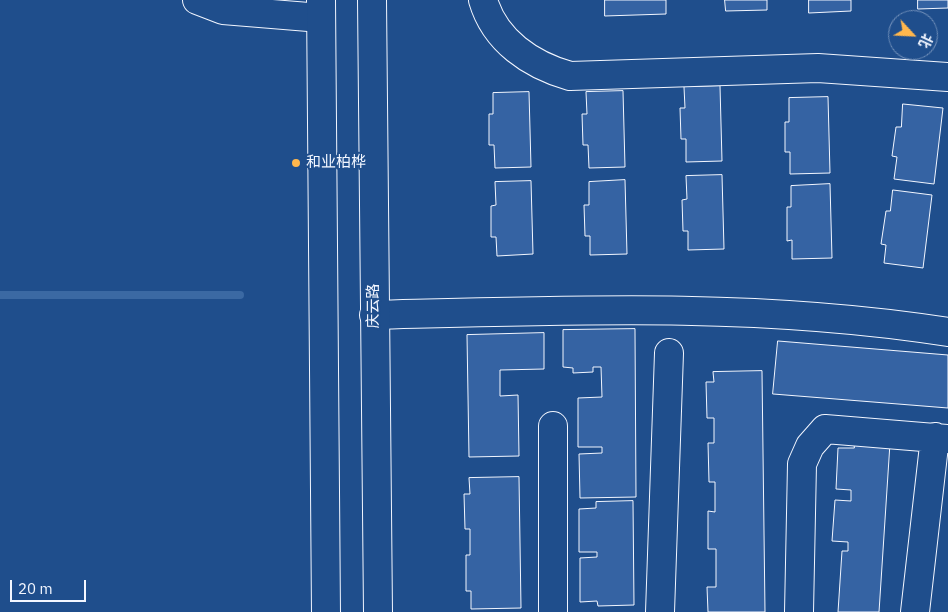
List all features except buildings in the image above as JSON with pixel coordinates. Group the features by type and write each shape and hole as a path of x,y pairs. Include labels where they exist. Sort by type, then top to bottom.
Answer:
{"main road":[{"path":"197,0 223,10 321,9 326,612"},
{"name":"庆云路","path":"372,0 378,612"},
{"path":"484,0 493,22 518,51 533,62 570,76 818,68 948,77"},
{"path":"374,315 584,310 766,313 838,318 948,332"},
{"path":"660,612 669,353"},
{"path":"553,426 553,612"},
{"path":"799,612 802,464 810,446 825,429 942,438 915,612"}],"waterway":[{"path":"0,295 240,295"}],"place":[{"name":"和业柏桦","path":"296,163"}]}
